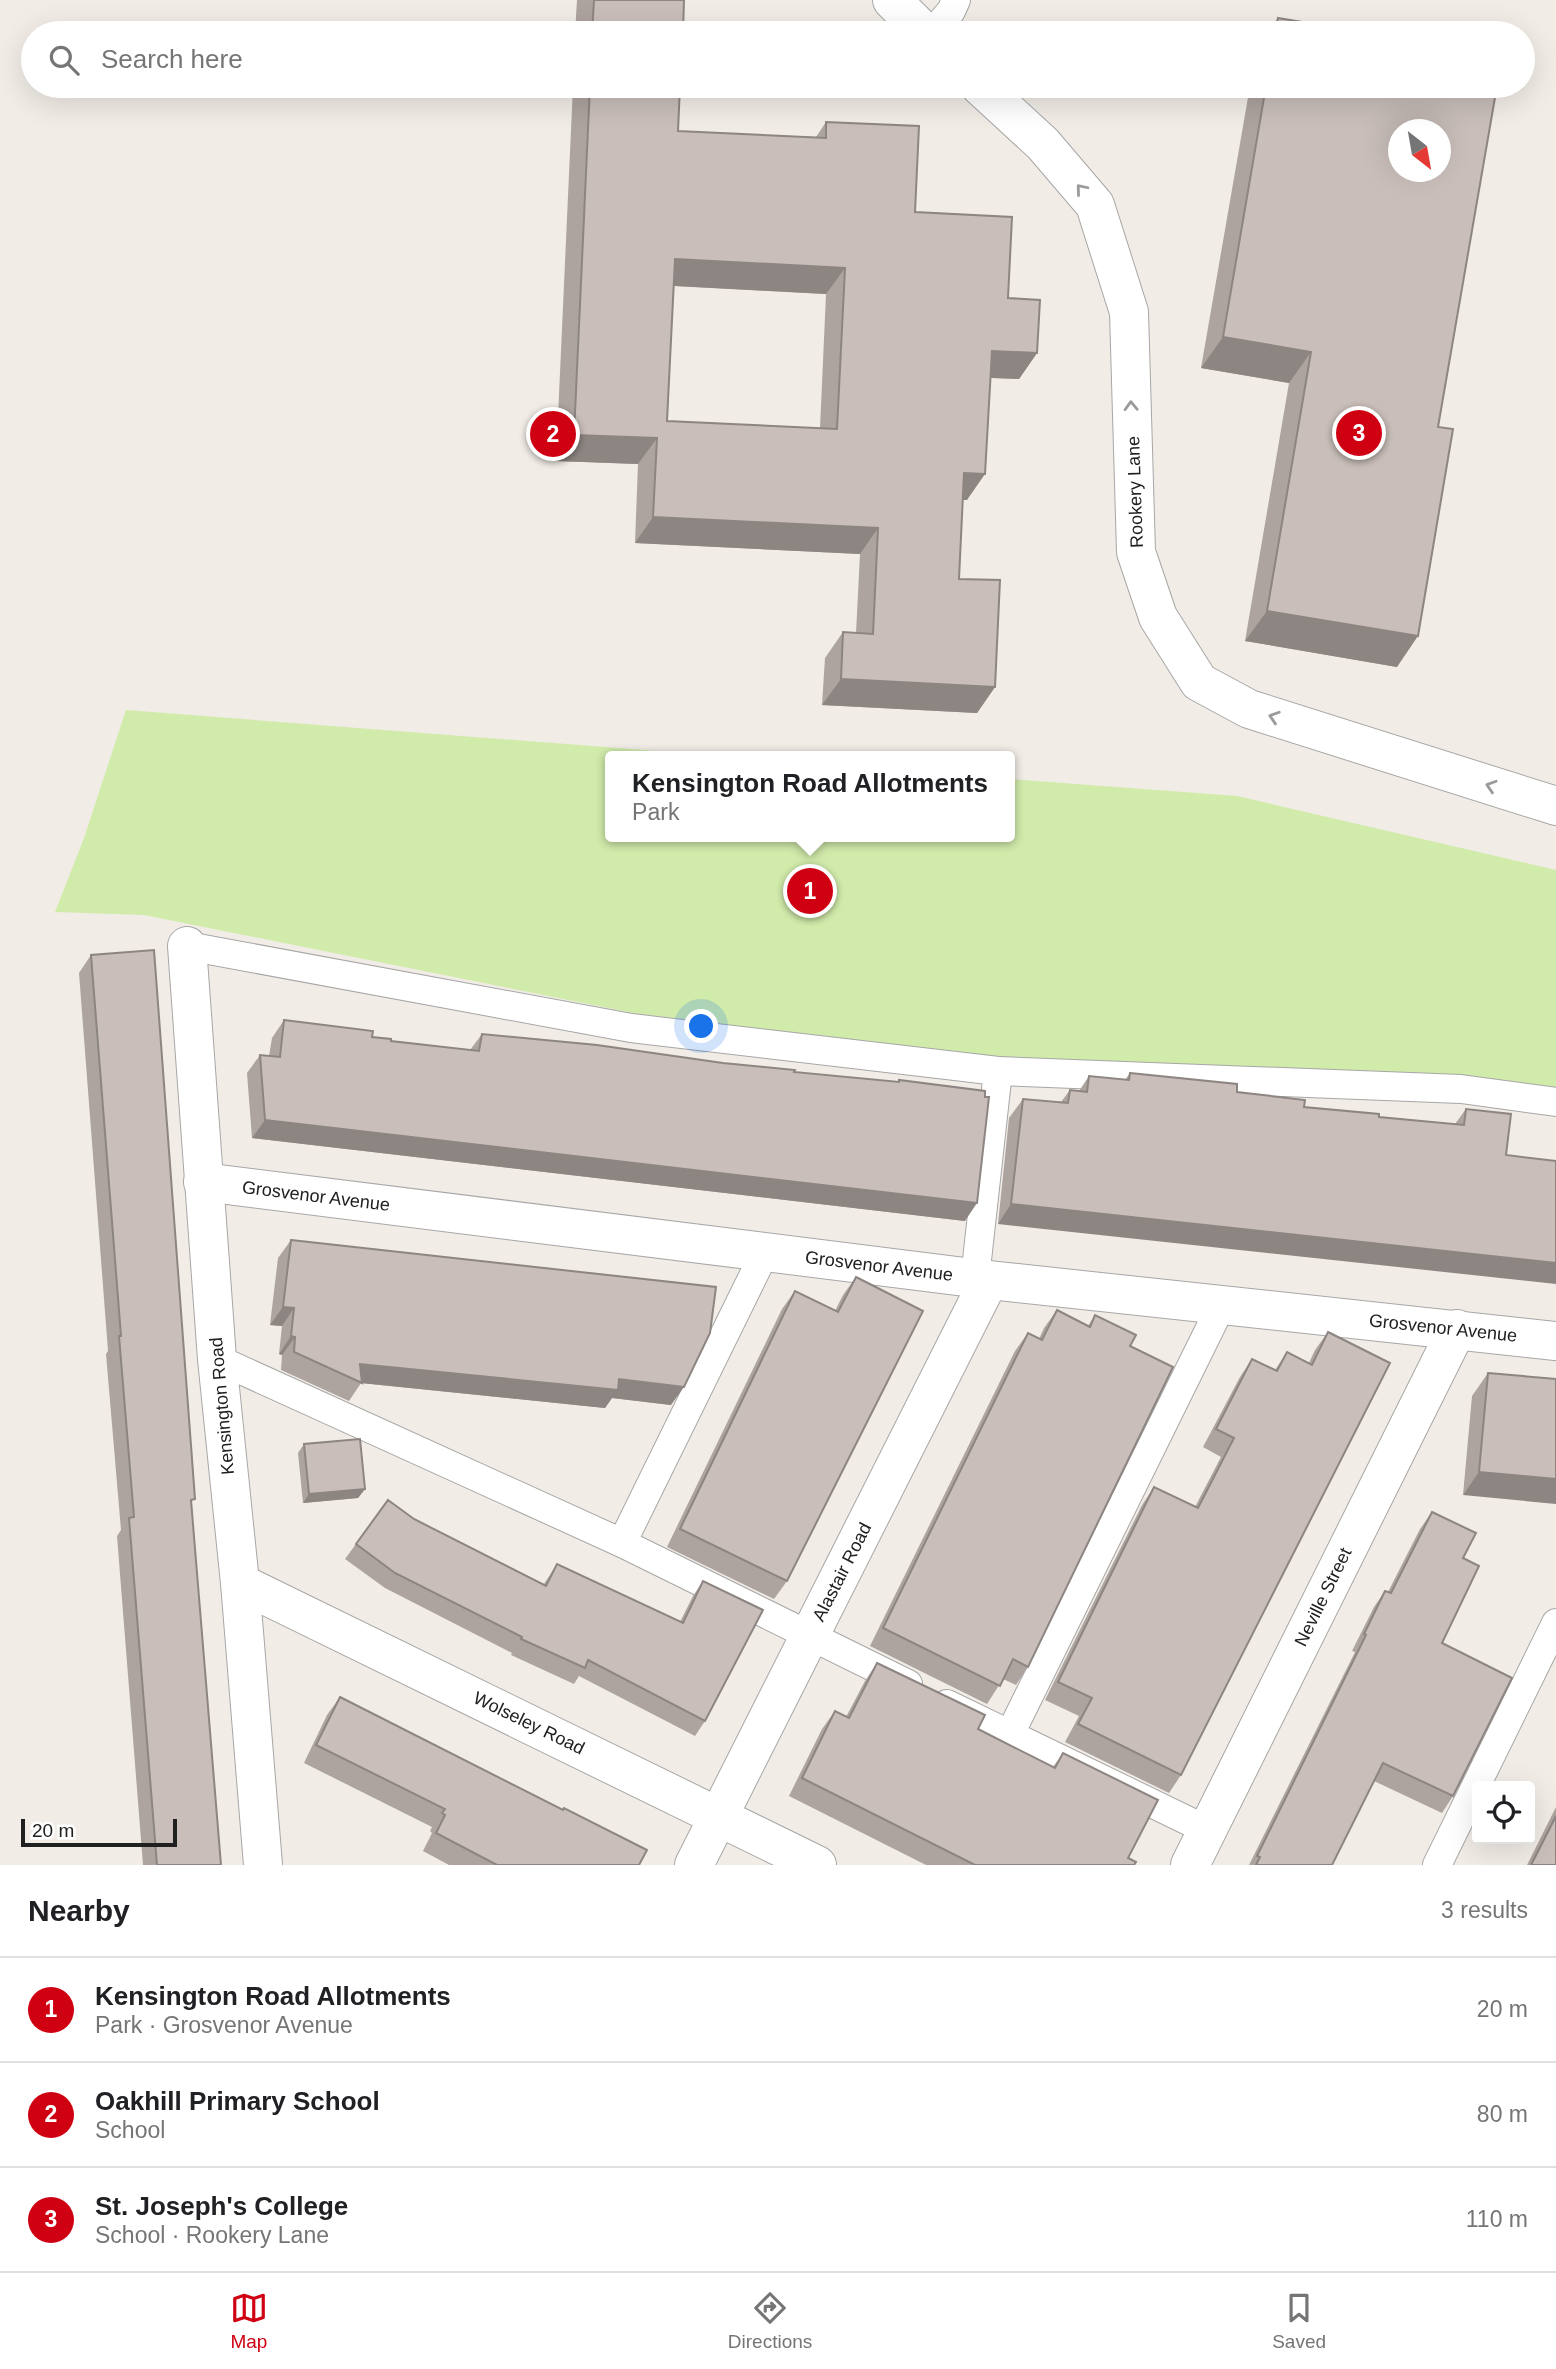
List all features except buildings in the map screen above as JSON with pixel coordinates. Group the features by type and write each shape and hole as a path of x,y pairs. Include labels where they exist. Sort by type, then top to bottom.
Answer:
{"street":[{"path":"892,0 913,21"},
{"name":"Rookery Lane","path":"993,98 1043,144 1095,205 1129,312 1136,552 1158,617 1199,682 1249,709 1556,806"},
{"name":"Kensington Road","path":"187,946 217,1359 240,1583 263,1865"},
{"name":"Grosvenor Avenue","path":"203,1182 982,1279 1556,1341"},
{"name":"Alastair Road","path":"694,1865 809,1637 982,1279"},
{"name":"Neville Street","path":"1190,1865 1457,1329"},
{"name":"Wolseley Road","path":"240,1583 817,1865"}],"lane":[{"path":"942,21 956,0"},
{"path":"187,946 631,1028 998,1071 1461,1089 1556,1102"},
{"path":"982,1279 998,1071"},
{"path":"622,1543 765,1252"},
{"path":"1010,1734 1222,1304"},
{"path":"217,1359 622,1543 1207,1830"},
{"path":"1437,1865 1556,1623"}],"green space":[{"path":"126,710 657,751 605,751 605,842 1015,842 1015,779 1237,796 1556,870 1556,1091 1013,1060 633,1013 144,915 55,912 84,838"}],"place":[{"name":"St. Joseph's College","path":"1359,433"},
{"name":"Oakhill Primary School","path":"553,434"},
{"name":"Kensington Road Allotments","path":"810,891"}]}
